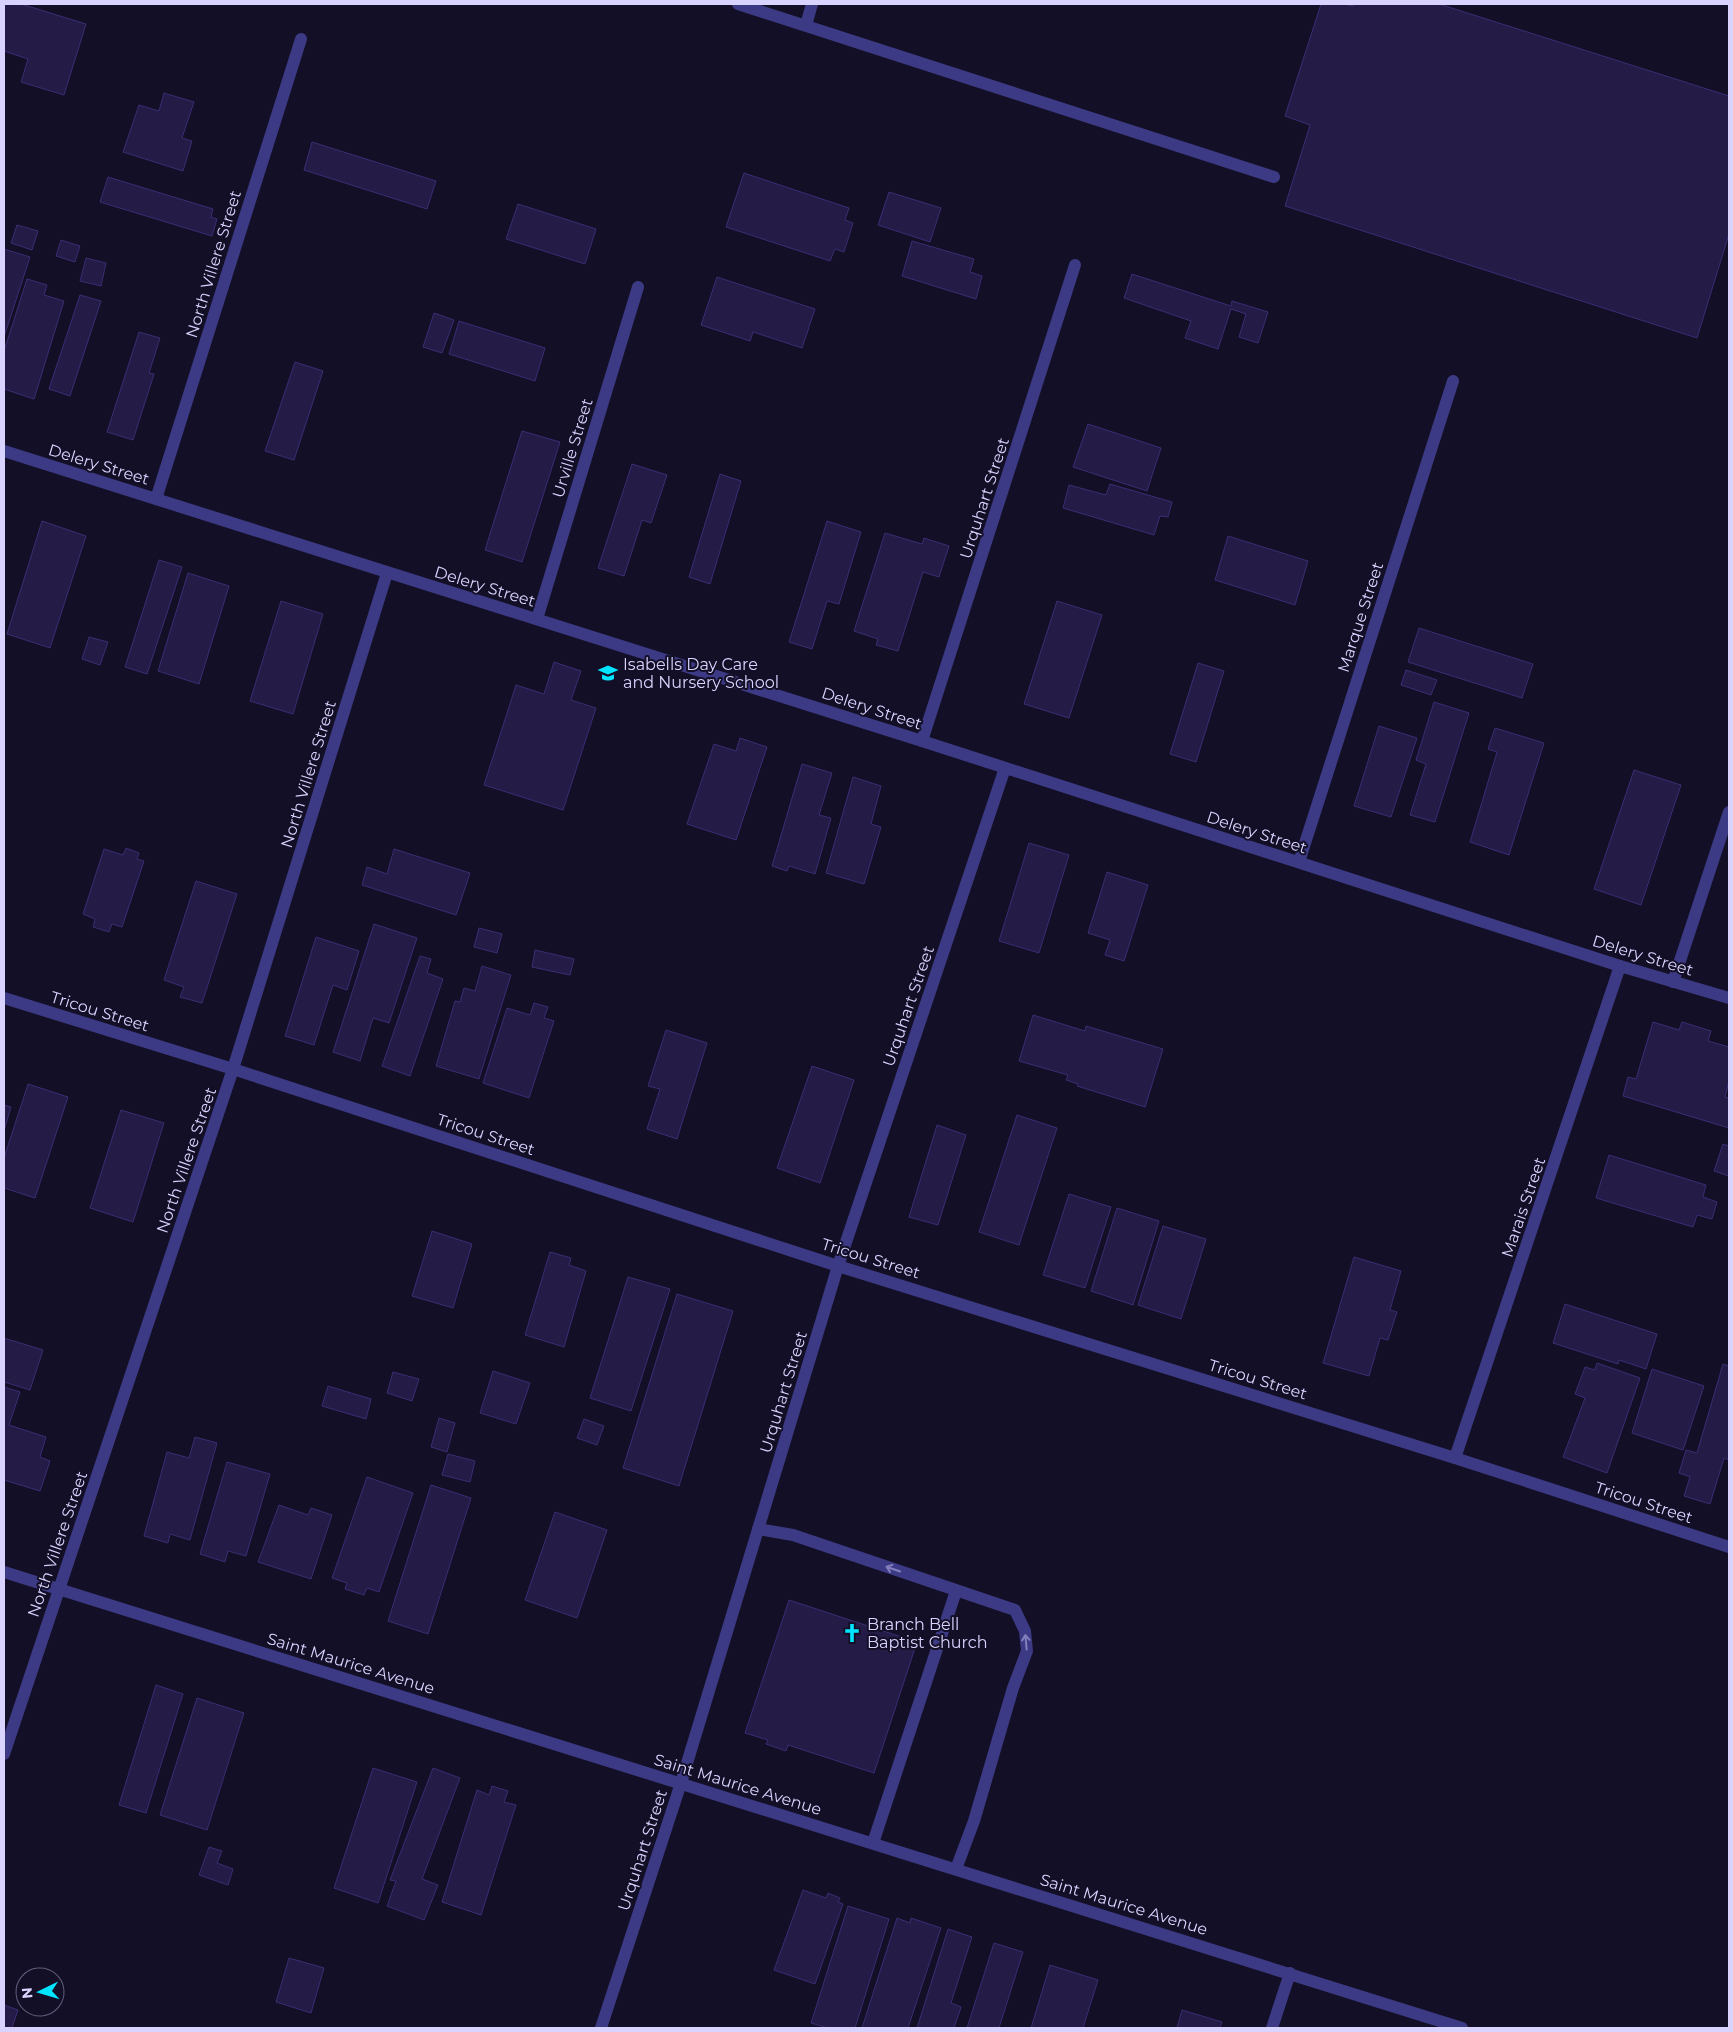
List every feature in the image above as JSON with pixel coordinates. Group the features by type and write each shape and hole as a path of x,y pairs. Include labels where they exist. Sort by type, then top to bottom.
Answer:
{"street":[{"path":"738,4 1274,177"},
{"path":"806,25 812,4"},
{"name":"North Villere Street","path":"156,499 301,39"},
{"name":"Urquhart Street","path":"922,741 1075,265"},
{"name":"Urville Street","path":"537,619 638,287"},
{"name":"Marque Street","path":"1299,862 1453,381"},
{"name":"Delery Street","path":"4,451 922,741 1620,966 1729,998"},
{"name":"North Villere Street","path":"4,1754 233,1069 387,573"},
{"name":"Urquhart Street","path":"601,2028 681,1783 838,1266 1005,768"},
{"path":"1673,982 1729,812"},
{"name":"Marais Street","path":"1456,1458 1620,966"},
{"name":"Tricou Street","path":"4,998 233,1069 838,1266 1456,1458 1729,1547"},
{"path":"758,1529 793,1535 1015,1610 1025,1631 1027,1652 1013,1688 974,1821 956,1869"},
{"name":"Saint Maurice Avenue","path":"4,1572 1462,2028"},
{"path":"873,1843 956,1591"},
{"path":"1272,2028 1290,1973"}],"building":[{"path":"4,4 21,4 86,24 64,95 21,82 28,59 4,51"},
{"path":"1321,4 1353,6 1354,4 1439,4 1729,96 1729,234 1697,338 1285,206 1310,125 1285,116"},
{"path":"164,93 194,102 182,138 192,141 183,171 123,152 139,105 159,111"},
{"path":"312,142 436,181 427,209 304,170"},
{"path":"744,173 849,208 845,220 853,223 844,252 835,249 830,261 726,227"},
{"path":"108,177 213,209 211,217 217,219 212,236 100,202"},
{"path":"889,192 941,208 930,242 878,225"},
{"path":"518,204 596,229 585,264 506,239"},
{"path":"17,225 38,231 32,250 11,243"},
{"path":"61,240 80,246 75,262 56,256"},
{"path":"912,241 974,259 970,272 982,276 976,299 902,276"},
{"path":"4,249 30,257 4,337"},
{"path":"86,258 106,263 101,286 80,281"},
{"path":"1132,274 1231,306 1232,301 1268,312 1258,343 1239,337 1246,314 1231,309 1218,349 1185,338 1191,321 1124,298"},
{"path":"717,277 815,309 802,348 753,332 750,341 701,325"},
{"path":"27,279 47,285 44,295 64,301 34,399 4,389 4,351"},
{"path":"80,295 101,301 70,396 49,389"},
{"path":"434,313 454,320 442,353 423,347"},
{"path":"459,321 545,348 535,381 449,354"},
{"path":"139,332 160,338 149,373 154,374 133,440 107,432"},
{"path":"295,362 323,371 294,460 265,451"},
{"path":"1088,424 1161,448 1147,491 1073,467"},
{"path":"522,431 560,442 522,562 485,550"},
{"path":"632,464 667,475 651,523 642,520 624,576 598,568"},
{"path":"720,474 741,481 710,584 689,577"},
{"path":"1110,484 1172,502 1168,517 1160,516 1154,535 1063,508 1069,485 1106,495"},
{"path":"42,521 86,536 50,648 7,634"},
{"path":"827,521 861,532 839,604 827,601 812,649 789,642"},
{"path":"885,533 922,544 924,538 949,546 939,577 923,572 898,651 876,645 878,639 854,631"},
{"path":"1228,536 1308,561 1295,605 1215,580"},
{"path":"159,560 182,567 147,674 125,667"},
{"path":"188,573 229,586 199,684 158,671"},
{"path":"281,601 323,614 293,714 250,701"},
{"path":"1057,601 1102,615 1069,718 1024,704"},
{"path":"1419,628 1533,664 1522,698 1408,662"},
{"path":"89,637 108,642 100,665 82,659"},
{"path":"554,662 581,671 571,700 596,708 563,810 484,785 516,685 544,694"},
{"path":"1198,663 1224,671 1196,762 1170,754"},
{"path":"1406,670 1437,680 1431,695 1401,685"},
{"path":"1434,702 1469,713 1435,822 1410,815 1426,764 1416,760"},
{"path":"1379,726 1417,738 1391,817 1354,806"},
{"path":"1495,728 1544,743 1509,855 1470,842 1497,752 1488,749"},
{"path":"740,738 767,747 736,840 687,824 714,744 736,751"},
{"path":"802,764 832,773 819,815 831,818 815,874 789,866 787,871 772,866"},
{"path":"1634,770 1681,785 1641,905 1594,889"},
{"path":"853,777 881,786 871,824 881,827 864,884 826,873"},
{"path":"1029,843 1069,855 1039,953 999,941"},
{"path":"126,848 139,853 137,859 144,861 122,927 112,924 109,932 93,927 95,919 83,914 104,849 123,855"},
{"path":"394,849 470,873 456,915 362,885 367,867 387,874"},
{"path":"1107,872 1148,885 1124,961 1105,955 1110,940 1088,933"},
{"path":"196,881 237,894 202,1003 180,997 184,987 164,980"},
{"path":"374,924 417,938 389,1023 373,1018 360,1061 333,1052"},
{"path":"479,928 502,934 497,953 474,947"},
{"path":"316,937 359,951 347,990 333,985 314,1045 285,1036"},
{"path":"535,950 574,959 570,975 532,967"},
{"path":"420,956 431,959 427,973 443,979 410,1076 382,1066"},
{"path":"482,966 511,975 479,1079 436,1066 455,1001 460,1002 464,988 475,991"},
{"path":"534,1003 548,1007 544,1018 554,1021 529,1098 483,1083 507,1008 530,1015"},
{"path":"1033,1015 1085,1031 1086,1026 1163,1049 1145,1107 1077,1086 1078,1084 1066,1080 1068,1075 1019,1061"},
{"path":"1653,1022 1679,1030 1682,1022 1711,1031 1708,1041 1729,1047 1729,1081 1725,1097 1729,1098 1729,1128 1623,1096 1628,1077 1636,1079"},
{"path":"666,1030 707,1043 677,1139 647,1129 660,1089 648,1086"},
{"path":"812,1066 854,1080 820,1183 777,1168"},
{"path":"28,1084 68,1097 35,1198 4,1188 4,1158"},
{"path":"4,1105 11,1107 4,1131"},
{"path":"121,1110 164,1123 133,1222 90,1208"},
{"path":"1017,1115 1057,1128 1019,1245 979,1232"},
{"path":"937,1125 966,1135 938,1225 909,1217"},
{"path":"1723,1144 1729,1146 1729,1176 1714,1171"},
{"path":"1609,1155 1706,1185 1703,1197 1717,1202 1712,1219 1697,1215 1693,1227 1596,1198"},
{"path":"1069,1194 1111,1207 1085,1288 1043,1275"},
{"path":"1117,1208 1159,1221 1133,1305 1091,1291"},
{"path":"1163,1226 1206,1239 1181,1319 1138,1305"},
{"path":"432,1231 472,1244 453,1308 412,1296"},
{"path":"550,1252 571,1258 569,1265 586,1271 564,1347 525,1335"},
{"path":"1354,1257 1401,1271 1390,1310 1397,1312 1388,1340 1380,1338 1369,1376 1323,1363"},
{"path":"628,1277 670,1289 631,1411 590,1398"},
{"path":"677,1294 733,1311 679,1486 623,1468"},
{"path":"1565,1304 1657,1334 1646,1369 1619,1360 1618,1364 1553,1343"},
{"path":"4,1338 43,1350 30,1390 4,1382"},
{"path":"1597,1363 1640,1378 1607,1473 1563,1457 1585,1398 1575,1394 1585,1367 1595,1370"},
{"path":"1723,1364 1729,1366 1729,1460 1724,1458 1710,1504 1684,1496 1690,1477 1679,1473 1686,1450 1697,1453"},
{"path":"1652,1369 1704,1386 1683,1450 1632,1433"},
{"path":"493,1371 530,1383 516,1424 480,1413"},
{"path":"393,1372 419,1379 412,1401 387,1393"},
{"path":"328,1386 371,1399 366,1419 322,1406"},
{"path":"4,1387 20,1392 9,1425 46,1437 40,1457 50,1461 40,1491 4,1480"},
{"path":"439,1418 455,1423 447,1452 431,1447"},
{"path":"584,1419 604,1426 597,1445 577,1438"},
{"path":"195,1437 217,1443 190,1540 170,1534 168,1543 144,1536 167,1452 189,1458"},
{"path":"448,1454 475,1461 470,1482 442,1475"},
{"path":"227,1462 270,1474 246,1556 228,1551 225,1562 200,1554"},
{"path":"367,1477 413,1493 379,1592 367,1588 364,1595 345,1589 347,1583 332,1578"},
{"path":"431,1485 471,1498 428,1634 388,1621"},
{"path":"279,1505 308,1515 311,1508 332,1515 311,1579 258,1562"},
{"path":"555,1512 607,1530 577,1618 525,1600"},
{"path":"789,1600 917,1642 874,1773 788,1745 786,1751 766,1744 768,1740 745,1733"},
{"path":"156,1685 183,1694 146,1813 119,1805"},
{"path":"197,1698 244,1713 207,1830 160,1815"},
{"path":"373,1768 417,1782 378,1903 334,1888"},
{"path":"433,1768 460,1778 422,1879 438,1885 424,1920 387,1906 396,1881 390,1880"},
{"path":"492,1786 508,1791 504,1802 516,1805 481,1915 442,1902 477,1790 489,1795"},
{"path":"209,1847 222,1851 217,1863 233,1869 228,1885 199,1875"},
{"path":"803,1890 826,1898 828,1893 840,1898 838,1902 843,1904 815,1984 774,1970"},
{"path":"848,1906 889,1919 855,2028 828,2028 811,2023"},
{"path":"897,1918 910,1923 911,1918 941,1928 908,2028 862,2028"},
{"path":"948,1929 972,1937 951,2003 961,2007 954,2028 917,2028"},
{"path":"994,1943 1023,1952 999,2028 967,2028"},
{"path":"289,1958 324,1968 311,2013 276,2002"},
{"path":"1050,1965 1098,1980 1083,2028 1031,2028"},
{"path":"4,2005 15,2009 16,2017 12,2028 4,2028"},
{"path":"1182,2010 1222,2022 1220,2028 1177,2028"}],"place":[{"name":"Isabells Day Care and Nursery School","path":"608,673"},
{"name":"Branch Bell Baptist Church","path":"852,1633"}]}
